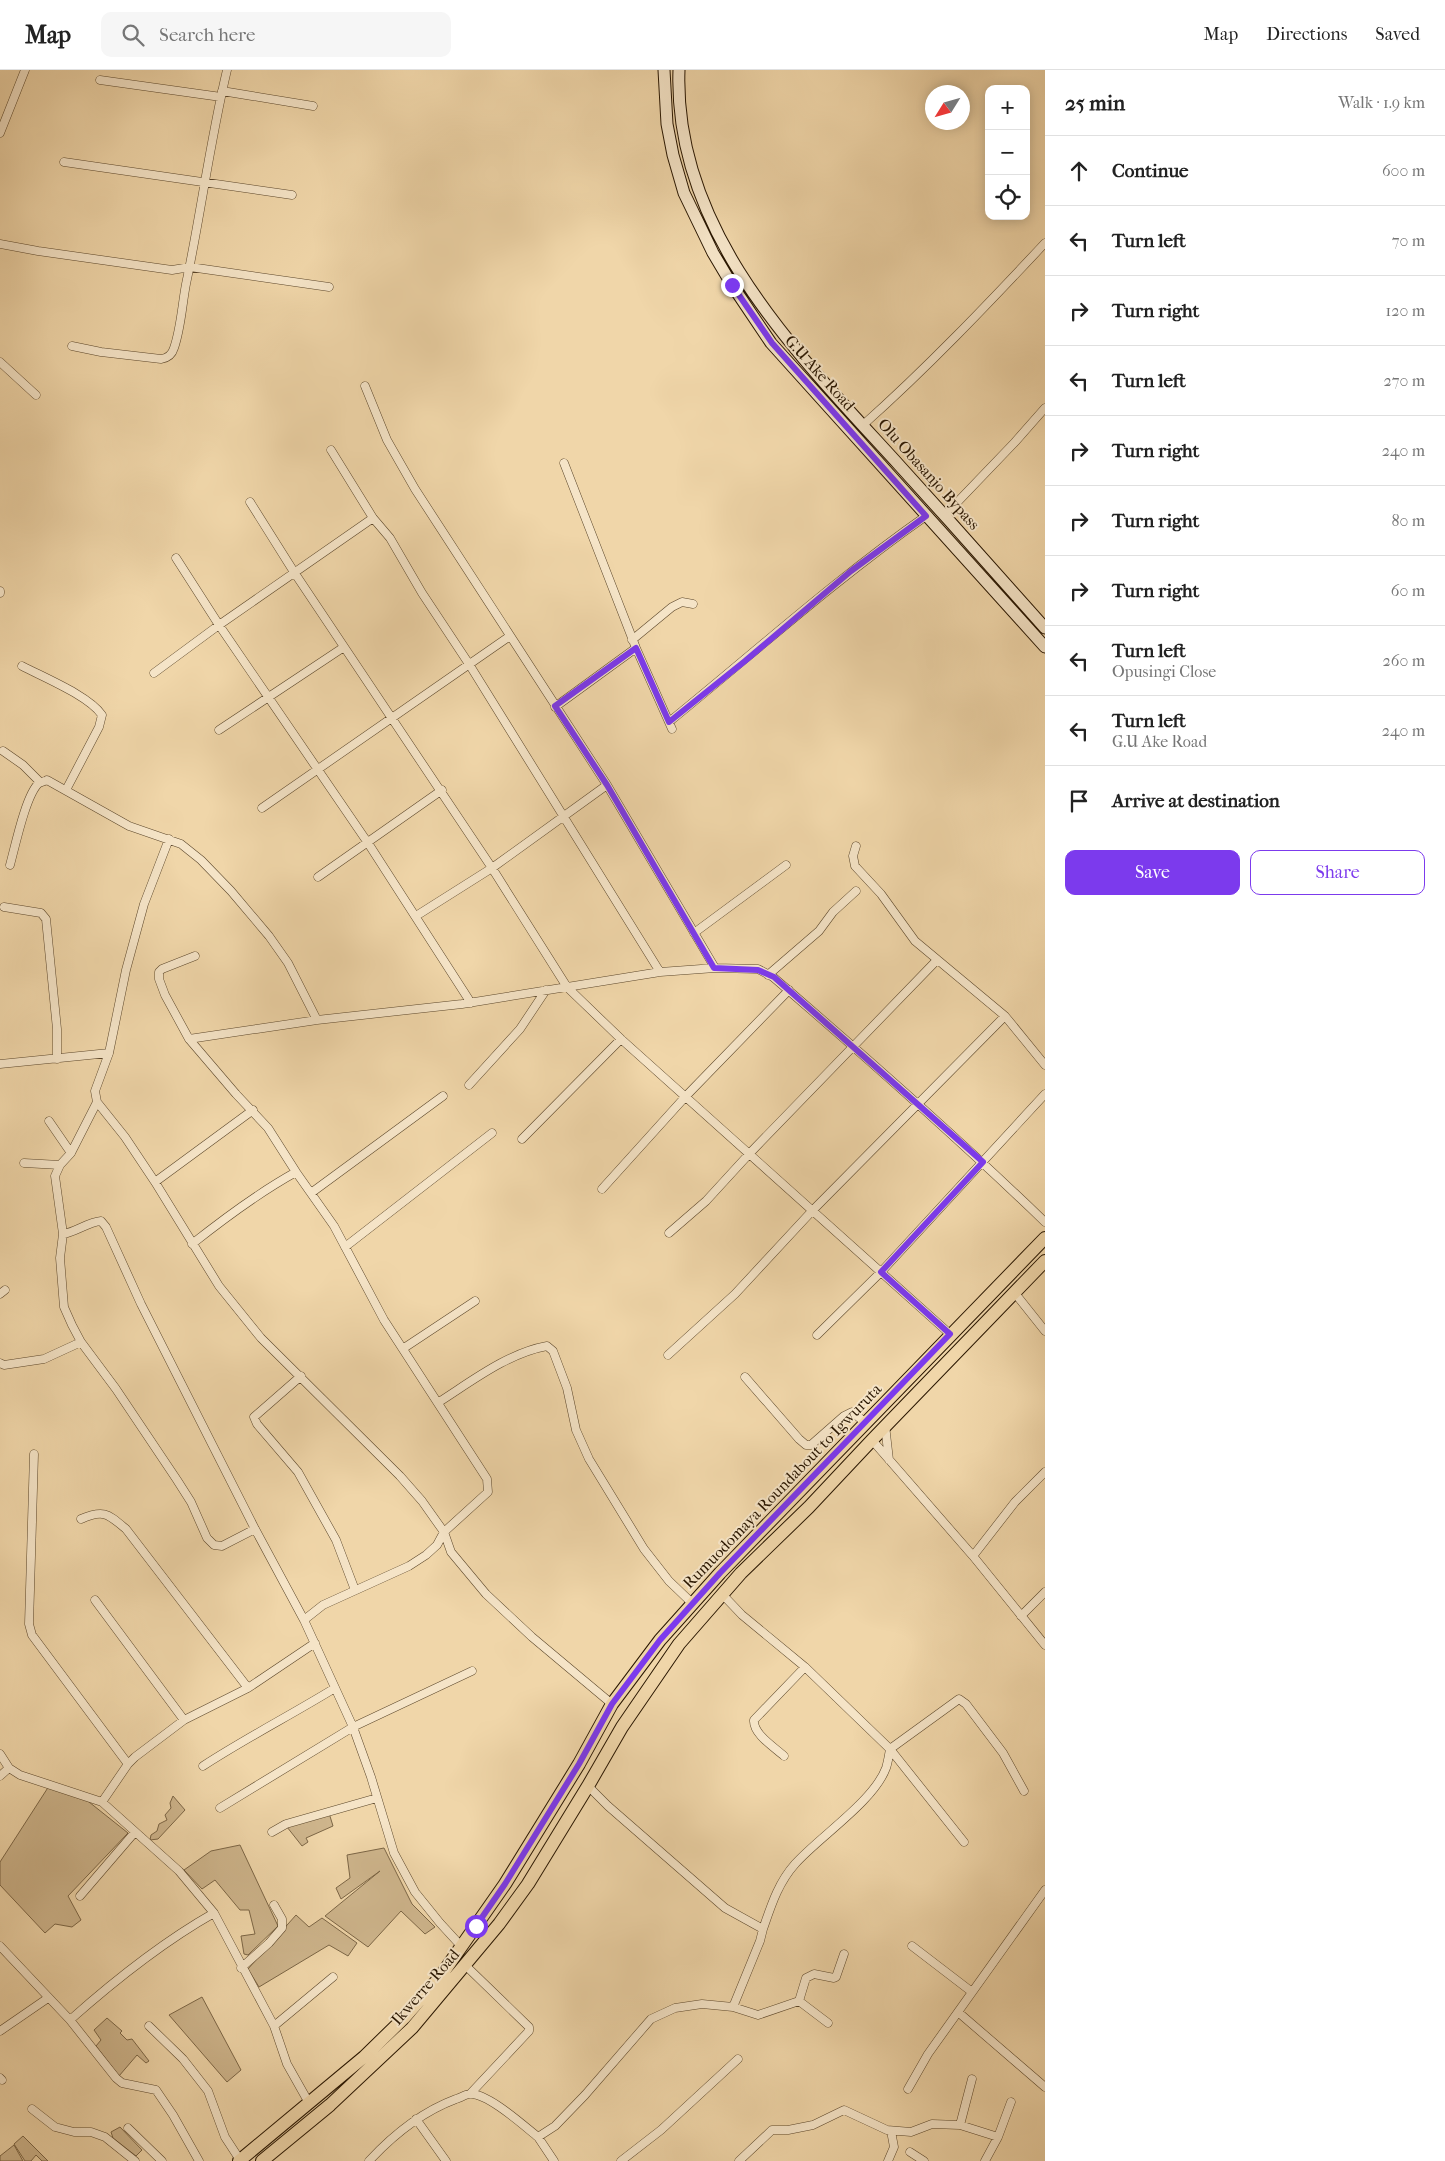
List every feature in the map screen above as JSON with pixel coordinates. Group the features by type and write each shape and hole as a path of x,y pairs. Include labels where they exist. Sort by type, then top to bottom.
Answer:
{"main road":[{"name":"G.U Ake Road","path":"664,70 666,124 684,193 713,253 732,285 772,343 1045,647"},
{"name":"Olu Obasanjo Bypass","path":"680,70 680,106 684,132 700,195 712,224 740,274 782,335 1045,628"},
{"name":"Rumuodomaya Roundabout to Igwuruta","path":"239,2160 364,2057 404,2018 440,1977 528,1847 579,1764 612,1704 660,1640 692,1603 950,1334 1045,1238"},
{"name":"Ikwerre Road","path":"262,2161 330,2105 392,2048 499,1924 547,1855 622,1727 678,1644 722,1594 809,1507 885,1425 1045,1261"},
{"path":"872,1440 878,1418 943,1351 950,1340 950,1334"},
{"path":"528,1847 547,1855"}],"street":[{"path":"0,133 25,70"},
{"path":"72,346 160,360 167,358 171,354 176,342 204,182 227,70"},
{"path":"100,80 313,106"},
{"path":"64,162 292,195"},
{"path":"862,425 903,390 1045,243"},
{"path":"0,244 38,252 172,270 190,267 329,287"},
{"path":"0,362 36,395"},
{"path":"365,386 387,440 415,489 607,785 714,968"},
{"path":"945,515 1045,408"},
{"path":"332,450 373,518 390,538 422,594 469,664 660,972"},
{"path":"564,463 632,640 671,726 851,571 926,516"},
{"path":"250,502 294,572 442,790 567,987 621,1039 750,1152 812,1211 950,1334"},
{"path":"154,673 219,625 373,518"},
{"path":"176,558 219,625 368,843 471,1003"},
{"path":"632,640 672,607 682,602 693,604"},
{"path":"262,808 510,636"},
{"path":"219,730 344,647"},
{"path":"555,706 636,648"},
{"path":"22,666 86,700 97,707 102,715 99,727 66,790"},
{"path":"3,751 23,765 40,782"},
{"path":"10,864 22,819 33,792 40,782 47,780 129,826 181,844 201,860 231,891 269,936 288,963 317,1020"},
{"path":"416,916 492,868 564,818 607,785"},
{"path":"318,877 442,790"},
{"path":"169,839 144,904 126,970 109,1053 95,1091 96,1102 71,1153 60,1165 55,1176 63,1234 60,1258 64,1307 81,1342 111,1382 191,1502 207,1538 214,1545 222,1546 255,1529"},
{"path":"856,846 853,856 855,866 881,894 915,941 1005,1016 1045,1065"},
{"path":"694,933 786,865"},
{"path":"768,974 819,931 833,912 856,891"},
{"path":"4,907 40,913 46,919 57,1029 57,1059"},
{"path":"195,956 162,969 159,972 159,978 165,995 189,1039 268,1128 334,1226 384,1320 439,1402 487,1479 488,1492 444,1532 436,1545 420,1558 396,1572 323,1605 304,1620"},
{"path":"669,1233 706,1200 750,1152 937,960"},
{"path":"189,1039 317,1020 471,1003 660,972 714,968 758,970 768,974 789,990 983,1162 1045,1222"},
{"path":"469,1085 520,1029 546,990"},
{"path":"602,1190 686,1096 789,990"},
{"path":"668,1355 734,1294 812,1211 1005,1016"},
{"path":"522,1139 621,1039"},
{"path":"0,1064 109,1053"},
{"path":"817,1335 881,1272 1045,1094"},
{"path":"311,1193 443,1096"},
{"path":"96,1102 125,1137 236,1310 261,1338 400,1476 422,1501 444,1532 451,1552 486,1594 532,1637 612,1704"},
{"path":"155,1182 253,1110"},
{"path":"49,1121 71,1153"},
{"path":"344,1247 492,1133"},
{"path":"24,1163 60,1165"},
{"path":"192,1244 262,1190 296,1172"},
{"path":"63,1234 72,1232 95,1221 101,1221 106,1227 141,1304 315,1643 353,1727 394,1853 415,1892 462,1947"},
{"path":"1014,1292 1045,1331"},
{"path":"404,1348 474,1301"},
{"path":"0,1363 4,1365 44,1359 81,1342"},
{"path":"439,1402 506,1361 536,1348 547,1346 553,1350 567,1388 576,1430 589,1459 644,1549 670,1581 692,1603"},
{"path":"301,1376 254,1417 257,1424 298,1472 336,1540 354,1590"},
{"path":"745,1377 798,1439 806,1445 811,1445 844,1416 852,1412 866,1423"},
{"path":"885,1425 889,1460"},
{"path":"872,1440 973,1556 1045,1645"},
{"path":"34,1454 29,1624 32,1635 128,1764"},
{"path":"973,1556 1015,1502 1045,1472"},
{"path":"81,1519 95,1513 108,1514 126,1529 142,1547 248,1688"},
{"path":"1022,1616 1045,1592"},
{"path":"722,1594 742,1615 805,1667 890,1749 964,1842"},
{"path":"94,1600 184,1720"},
{"path":"102,1802 128,1764 184,1720 248,1688 315,1643"},
{"path":"784,1756 758,1732 754,1726 754,1720 805,1667"},
{"path":"220,1808 353,1727 472,1671"},
{"path":"203,1766 244,1740 294,1714 335,1688"},
{"path":"733,2007 760,1941 762,1929 780,1883 794,1864 856,1807 873,1788 886,1769 890,1749 959,1699 966,1704 1003,1753 1024,1791"},
{"path":"0,1754 9,1768 20,1775 102,1802 179,1871 214,1913 241,1968 274,2026 287,2064 309,2104"},
{"path":"0,1776 9,1768"},
{"path":"588,1786 608,1806 725,1908 762,1929"},
{"path":"272,1832 286,1824 377,1798"},
{"path":"80,1896 135,1832"},
{"path":"908,2089 928,2054 1045,1890"},
{"path":"241,1968 269,1943 282,1928 282,1919 274,1905"},
{"path":"70,2020 143,1958 214,1913"},
{"path":"0,1946 70,2020 116,2078 122,2083 156,2090 173,2115 199,2161"},
{"path":"912,1946 972,1992"},
{"path":"799,2001 804,1980 814,1974 836,1977 844,1954"},
{"path":"369,2161 388,2140 416,2119 439,2105 470,2094 529,2032 529,2027 465,1965"},
{"path":"274,2026 333,1977"},
{"path":"0,2031 48,1998"},
{"path":"538,2137 555,2126 585,2095 651,2019 675,2008 702,2004 733,2007 758,2014 799,2001"},
{"path":"799,2001 828,2023"},
{"path":"958,2012 1045,2087"},
{"path":"149,2026 183,2059 208,2091 224,2137 239,2160"},
{"path":"621,2161 661,2130 738,2059"},
{"path":"960,2124 972,2079"},
{"path":"470,2094 481,2097 505,2110 538,2137 554,2161"},
{"path":"985,2161 998,2137 1011,2102"},
{"path":"32,2109 55,2127 74,2132 91,2132 105,2137 135,2161"},
{"path":"739,2161 772,2130 788,2130 813,2125 844,2110 891,2131 911,2132 932,2124 960,2124 998,2137"},
{"path":"416,2119 446,2161"},
{"path":"128,2128 162,2161"},
{"path":"888,2161 894,2148 891,2131"},
{"path":"910,2152 924,2161"},
{"path":"120,2161 127,2155"}],"shaded area":[{"path":"49,1786 84,1798 128,1833 68,1896 81,1920 72,1927 55,1924 45,1933 0,1885 0,1862"},
{"path":"173,1796 185,1810 158,1839 150,1840 151,1835 157,1831 159,1824 167,1820 165,1815 171,1808 170,1803"},
{"path":"329,1813 333,1826 306,1838 308,1842 302,1846 287,1827"},
{"path":"240,1845 278,1926 248,1955 244,1954 241,1936 255,1934 249,1910 240,1910 215,1880 202,1889 184,1870 211,1851"},
{"path":"384,1848 412,1904 435,1927 425,1934 401,1911 368,1947 325,1916 380,1871 341,1899 336,1888 350,1878 347,1855"},
{"path":"296,1915 309,1927 322,1918 357,1943 348,1956 329,1945 259,1987 248,1969"},
{"path":"202,1997 241,2070 227,2082 169,2015"},
{"path":"107,2018 122,2031 120,2033 127,2040 132,2039 149,2061 146,2063 137,2055 119,2076 96,2046 101,2040 94,2030"},
{"path":"120,2127 142,2150 136,2156 113,2138 111,2132"},
{"path":"23,2136 48,2161 42,2161 36,2155 31,2161 25,2161 14,2144"},
{"path":"14,2145 23,2161 0,2161 0,2156"}],"route":[{"path":"476,1926 505,1884 579,1764 612,1704 660,1640 720,1573 950,1334 881,1272 983,1162 774,977 758,970 714,968 607,785 555,706 636,648 669,722 797,618 851,571 926,516 772,343 750,314 732,285"}]}
